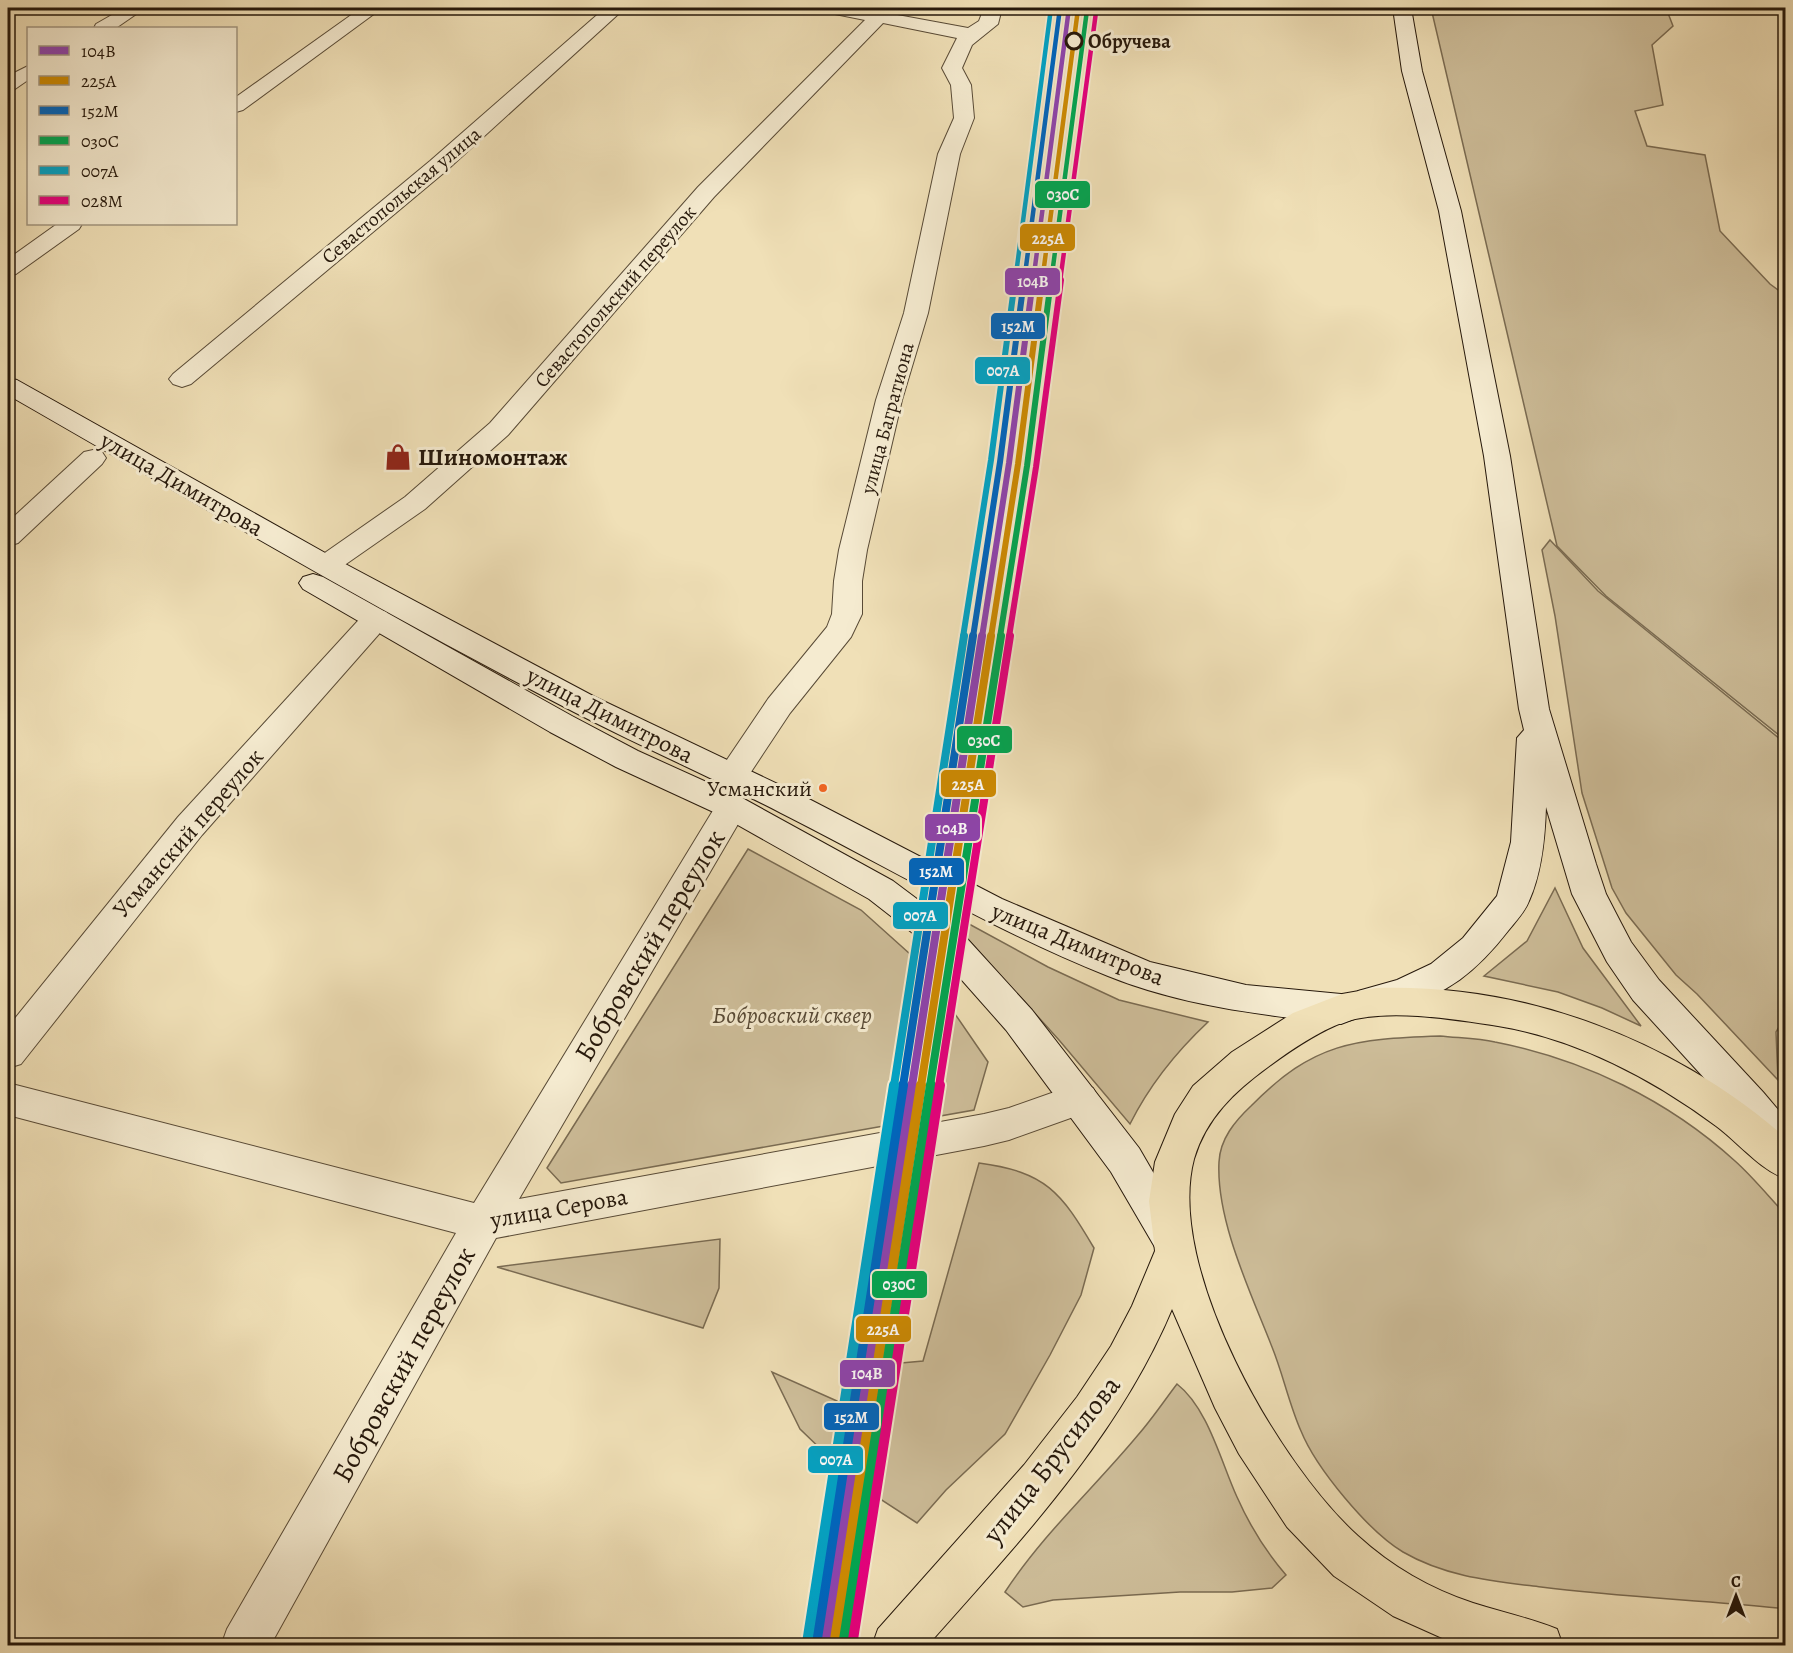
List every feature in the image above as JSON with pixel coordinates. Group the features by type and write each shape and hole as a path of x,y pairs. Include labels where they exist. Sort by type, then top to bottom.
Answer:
{"main road":[{"name":"улица Димитрова","path":"1540,1646 1450,1620 1409,1600 1367,1573 1321,1531 1290,1493 1237,1406 1198,1324 1173,1245 1169,1188 1173,1164 1191,1120 1205,1097 1224,1078 1282,1037 1310,1021 1350,1006 1416,1003 1522,1017 1581,1036 1638,1060 1693,1089 1754,1133 1785,1162"},
{"name":"улица Брусилова","path":"895,1646 989,1541 1067,1446 1119,1373 1155,1301 1173,1245"}],"street":[{"path":"105,27 136,8"},
{"path":"237,105 374,8"},
{"name":"Севастопольская улица","path":"182,379 438,166 616,8"},
{"path":"832,8 882,12 969,34"},
{"name":"улица Багратиона","path":"732,792 778,706 841,630 848,614 848,581 853,550 889,400 916,313 949,154 964,118 962,85 952,68 958,50 969,34 988,24 993,8"},
{"path":"1402,8 1412,71 1450,212 1493,433 1534,709 1589,894 1619,952 1646,990 1750,1103 1785,1148"},
{"name":"Севастопольский переулок","path":"326,565 415,503 499,429 706,192 882,12"},
{"path":"8,85 27,73"},
{"path":"8,269 70,225"},
{"name":"улица Димитрова","path":"8,385 326,565 584,704 732,792 881,890 949,942 1019,1020 1125,1160 1173,1245"},
{"name":"улица Димитрова","path":"8,409 627,759 732,792 793,805 990,908 1122,967 1189,987 1246,999 1350,1006"},
{"path":"8,537 93,458"},
{"name":"Усманский переулок","path":"8,1053 190,826 376,619"},
{"path":"1350,1006 1405,992 1444,974 1475,948 1513,900 1528,842 1534,709"},
{"name":"Бобровский переулок","path":"244,1646 483,1223 732,792"},
{"name":"улица Серова","path":"8,1099 483,1223 984,1130 1010,1124 1080,1099"}],"green space":[{"path":"1431,8 1666,8 1673,26 1652,45 1663,105 1635,111 1647,146 1705,155 1720,231 1770,284 1785,295 1785,740 1606,596 1557,546"},
{"path":"1550,540 1598,591 1785,743 1786,1015 1776,1032 1778,1080 1697,994 1676,975 1626,913 1612,888 1582,793 1555,616 1542,550"},
{"name":"Бобровский сквер","path":"748,849 861,910 920,963 988,1062 974,1110 561,1183 547,1168"},
{"path":"1555,888 1583,948 1641,1026 1602,1008 1558,992 1484,976 1527,941"},
{"path":"958,918 1048,967 1119,1000 1208,1022 1164,1069 1130,1124 1059,1040 955,925"},
{"path":"1440,1036 1475,1039 1528,1049 1592,1071 1623,1085 1682,1119 1709,1139 1742,1167 1785,1214 1785,1605 1778,1608 1571,1590 1470,1577 1436,1567 1403,1552 1374,1529 1344,1498 1318,1463 1297,1421 1276,1357 1236,1256 1223,1208 1220,1185 1219,1162 1222,1146 1234,1124 1251,1106 1295,1068 1316,1057 1337,1048 1359,1043 1383,1039"},
{"path":"979,1163 1021,1172 1049,1188 1072,1212 1094,1248 1081,1295 1005,1434 946,1490 917,1523 857,1484 800,1429 772,1372 846,1405 872,1375 901,1363 923,1361"},
{"path":"720,1239 719,1288 703,1328 497,1267"},
{"path":"1177,1384 1188,1394 1205,1421 1247,1517 1265,1548 1286,1575 1272,1588 1232,1592 1180,1592 1053,1600 1023,1607 1005,1592 1036,1550 1138,1435"}],"transit line":[{"name":"007А","path":"807,1643 991,460 1051,8"},
{"name":"152М","path":"816,1645 1000,462 1060,8"},
{"name":"104В","path":"825,1646 1009,463 1069,8"},
{"name":"225А","path":"834,1646 1018,464 1078,9"},
{"name":"030C","path":"843,1646 1027,466 1087,10"},
{"name":"028М","path":"852,1646 1036,467 1096,12"}],"place":[{"name":"Обручева","path":"1074,41"},
{"name":"Шиномонтаж","path":"398,457"},
{"name":"Усманский","path":"823,788"}]}
